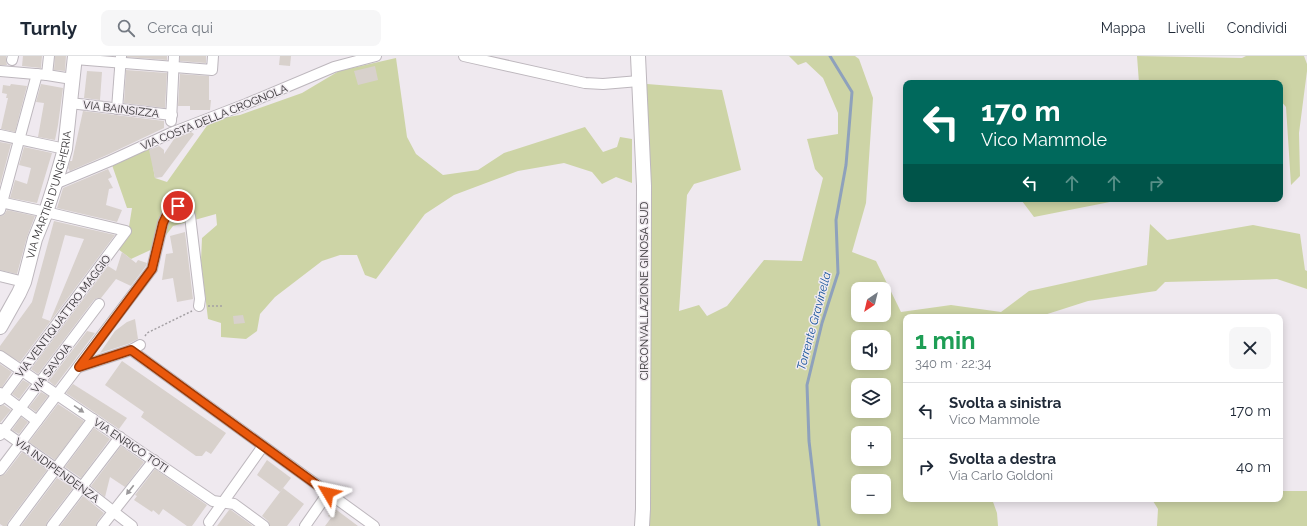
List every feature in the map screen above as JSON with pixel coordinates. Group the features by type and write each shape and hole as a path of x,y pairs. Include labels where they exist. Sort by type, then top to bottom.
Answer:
{"main road":[{"name":"CIRCONVALLAZIONE GINOSA SUD","path":"638,56 644,186 642,526"},
{"name":"VIA MARTIRI D'UNGHERIA","path":"0,327 24,282 35,239 56,184 65,149 75,58"}],"street":[{"path":"47,75 49,56"},
{"path":"174,56 174,68"},
{"path":"75,58 121,60 174,68 212,70 213,56"},
{"name":"VIA COSTA DELLA CROGNOLA","path":"56,184 170,133 246,104 334,67 376,56"},
{"path":"464,56 585,83 603,84 639,80"},
{"path":"117,109 121,60"},
{"name":"VIA BAINSIZZA","path":"70,103 171,118 174,68"},
{"path":"0,71 47,75 72,79"},
{"path":"36,74 1,205 46,212"},
{"path":"0,135 20,138 65,149"},
{"path":"0,470 152,269 163,223 168,212 178,206 184,208 190,216 200,299 199,306"},
{"name":"VIA VENTIQUATTRO MAGGIO","path":"1,396 22,371 126,231 46,212"},
{"path":"0,276 24,282"},
{"name":"VIA SAVOIA","path":"1,432 99,304"},
{"path":"79,367 135,347 263,446 374,526"},
{"name":"VIA ENRICO TOTI","path":"0,356 120,436 213,501 234,504 264,526"},
{"path":"1,396 37,421"},
{"path":"13,526 93,419"},
{"name":"VIA INDIPENDENZA","path":"1,432 20,443 56,468 132,526"},
{"path":"52,526 120,436"},
{"path":"208,522 263,446"},
{"path":"102,526 154,460"},
{"path":"305,526 328,493"}],"path":[{"path":"135,347 147,333 199,306 222,306"}],"green space":[{"path":"789,56 855,56 859,59 873,98 866,203 852,252 876,261 886,282 851,282 851,322 891,322 891,292 901,312 951,305 1001,312 1029,291 1147,265 1150,224 1167,240 1253,225 1300,234 1305,270 1307,271 1307,289 1277,279 1165,282 1156,291 1088,301 1047,314 903,314 903,502 993,502 997,513 998,526 646,526 647,84 722,90 741,170 694,184 687,195 679,311 699,305 707,316 727,306 764,260 802,261 823,178 815,169 807,139 838,134 838,113 823,78 806,62 798,65"},
{"path":"1137,56 1242,58 1246,56 1304,56 1307,64 1307,71 1299,133 1300,176 1291,185 1286,107 1283,104 1283,80 1139,80"},
{"path":"396,58 407,137 416,154 443,175 478,170 504,153 585,127 603,152 617,147 620,137 632,139 632,183 616,177 602,184 592,172 564,163 518,171 454,195 425,214 376,279 365,275 357,255 340,255 322,261 275,297 260,314 257,331 246,339 221,337 221,323 208,319 201,261 202,238 217,225 216,214 173,226 157,247 131,259 118,249 128,233 132,208 127,208 112,165 150,148 155,178 167,182 211,120 240,115 302,93 339,71"},
{"path":"1023,202 1110,202 1034,217"},
{"path":"1283,491 1307,491 1307,526 1157,526 1158,509 1154,502 1283,502"}],"building":[{"path":"0,56 6,56 7,65 0,65"},
{"path":"23,56 42,56 41,68 22,66"},
{"path":"55,56 66,56 65,71 54,70"},
{"path":"167,56 167,60 127,57"},
{"path":"180,56 206,56 206,63 180,61"},
{"path":"280,56 291,56 290,66 279,65"},
{"path":"375,66 378,80 358,85 354,71"},
{"path":"126,70 167,73 165,108 124,103"},
{"path":"87,71 102,72 100,100 84,98"},
{"path":"180,74 209,76 209,100 211,100 210,110 190,110 190,106 178,106"},
{"path":"11,84 27,86 15,132 1,129 8,98 6,98 7,94 2,93 3,85 10,86"},
{"path":"41,84 63,88 55,140 38,137 44,103 36,102"},
{"path":"83,111 164,121 164,128 70,171 68,168 70,161 72,161"},
{"path":"191,132 194,134 162,177 155,178 149,150 159,146 164,150 164,154 174,139"},
{"path":"0,142 11,144 0,185"},
{"path":"24,147 52,153 37,203 10,198 15,180 27,184 31,168 19,165"},
{"path":"108,169 112,177 108,179 113,188 109,189 106,205 122,210 117,222 57,208 63,188"},
{"path":"7,210 35,216 27,237 17,274 0,270 0,216 4,215"},
{"path":"54,221 115,235 20,362 0,350 0,346 32,302","holes":["65,235 84,239 50,321 42,318"]},
{"path":"185,232 193,299 177,302 173,278 162,280 166,254 173,253 170,236"},
{"path":"122,252 136,263 138,260 147,263 131,286 116,279 101,298 94,300 38,374 31,369 108,266 116,271"},
{"path":"243,315 245,323 234,324 233,316"},
{"path":"135,319 138,339 128,344 100,353 115,331 127,322"},
{"path":"87,331 95,333 55,386 49,381"},
{"path":"122,361 226,433 211,454 206,451 202,456 196,456 141,417 144,412 105,385"},
{"path":"0,364 12,372 2,387 0,387"},
{"path":"23,380 30,384 19,399 12,394"},
{"path":"73,384 127,418 119,429 66,393"},
{"path":"41,392 48,396 36,412 29,407"},
{"path":"58,404 84,421 55,460 29,442"},
{"path":"4,405 11,410 0,423 0,406"},
{"path":"21,417 28,422 19,434 12,430"},
{"path":"94,428 110,439 81,478 65,467"},
{"path":"121,446 144,462 125,487 110,477 105,497 91,486"},
{"path":"22,452 47,470 8,522 7,526 3,526 0,524 0,476 5,474"},
{"path":"267,460 291,478 280,492 257,475"},
{"path":"155,469 207,505 192,526 187,526 163,509 159,515 153,510 152,512 134,500 137,496 135,495"},
{"path":"57,478 73,488 47,522 46,526 21,526"},
{"path":"283,488 304,504 287,526 270,526 268,521 262,516"},
{"path":"83,496 104,513 97,522 96,526 60,526"},
{"path":"334,508 358,526 325,526 331,518 328,516"},
{"path":"229,510 231,510 253,526 217,526"}],"waterway":[{"name":"Torrente Gravinella","path":"819,526 809,441 807,385 822,323 838,273 836,220 846,165 852,92 830,56"}],"route":[{"path":"178,206 168,212 163,223 152,269 79,367 131,350 328,493"}]}
